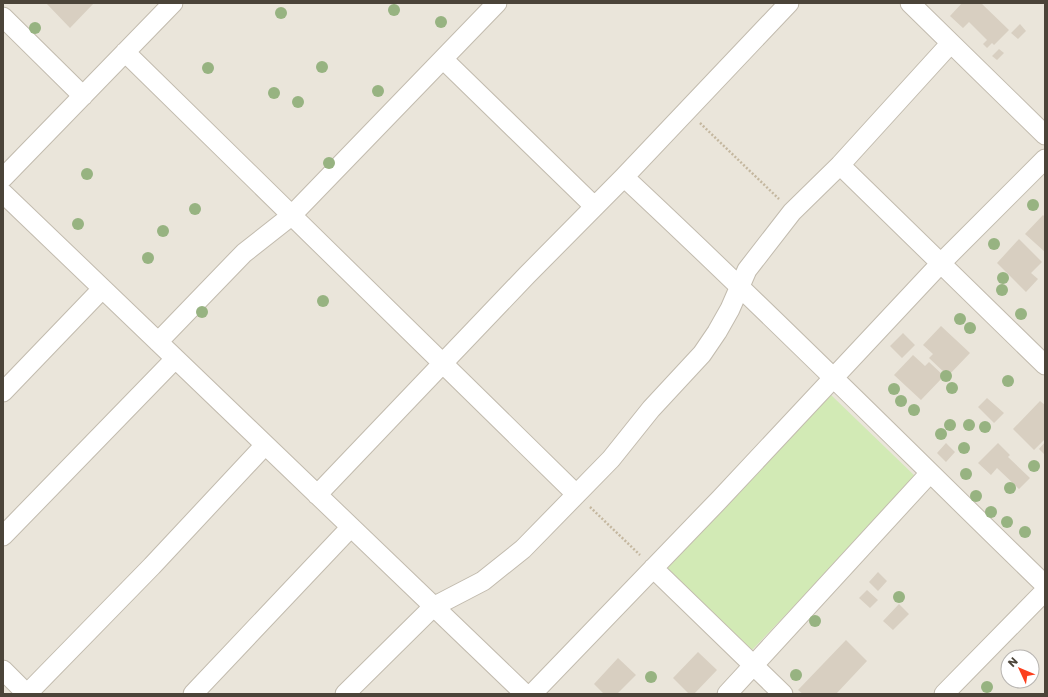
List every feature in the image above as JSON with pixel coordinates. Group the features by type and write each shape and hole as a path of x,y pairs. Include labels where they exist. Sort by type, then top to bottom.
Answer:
{"street":[{"path":"3,178 173,3"},
{"path":"317,495 594,206 624,177 789,3"},
{"path":"910,3 1045,136"},
{"path":"158,342 244,254 291,216 443,59 493,4"},
{"path":"3,17 83,96"},
{"path":"345,694 433,607 483,581 523,549 611,459 651,409 702,354 718,332 747,270 792,212 840,165 950,44"},
{"path":"125,52 576,494"},
{"path":"443,59 594,206"},
{"path":"532,694 720,499 941,263 1045,159"},
{"path":"840,165 1045,365"},
{"path":"624,177 740,286 832,379 1045,585"},
{"path":"3,193 525,694"},
{"path":"3,392 102,289"},
{"path":"3,536 176,359"},
{"path":"3,670 27,694 152,566 265,445"},
{"path":"726,694 930,473"},
{"path":"193,694 351,527"},
{"path":"653,568 783,694"},
{"path":"944,694 1045,591"}],"path":[{"path":"687,110 792,212"},
{"path":"576,494 653,568"}],"shaded area":[{"path":"3,3 1045,3 1045,694 3,694"}],"green space":[{"path":"830,394 917,478 752,650 665,567"}],"building":[{"path":"46,3 94,3 70,28"},
{"path":"962,3 981,3 1009,30 994,45 992,43 987,48 983,44 987,40 969,22 963,28 950,16"},
{"path":"1020,24 1026,31 1018,39 1011,33"},
{"path":"999,49 1004,53 997,60 992,56"},
{"path":"1043,215 1045,217 1045,252 1025,234"},
{"path":"1019,239 1042,262 1031,273 1038,279 1026,292 997,263"},
{"path":"941,326 970,353 948,376 929,358 933,354 923,345"},
{"path":"903,333 915,345 902,358 890,346"},
{"path":"913,355 925,366 929,362 944,376 921,400 894,375"},
{"path":"987,398 1004,413 994,423 978,407"},
{"path":"1040,401 1045,405 1045,439 1034,450 1013,429"},
{"path":"1045,442 1045,455 1039,449"},
{"path":"946,443 955,452 946,462 937,453"},
{"path":"998,443 1010,455 1008,457 1030,478 1019,489 997,468 991,475 978,463"},
{"path":"878,572 887,581 878,591 869,582"},
{"path":"867,590 878,600 870,608 859,598"},
{"path":"899,604 909,614 893,630 883,621"},
{"path":"846,640 867,661 836,694 803,694 798,690"},
{"path":"698,652 717,670 694,694 689,694 673,678"},
{"path":"618,658 636,675 617,694 604,694 594,684"}]}
